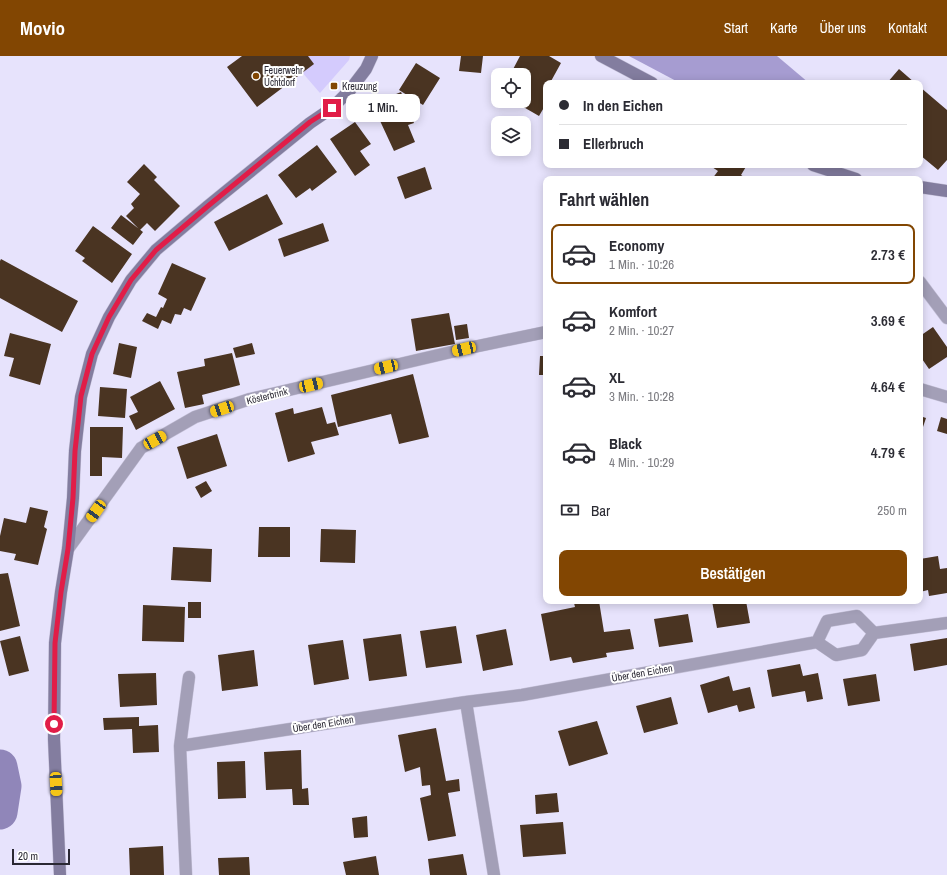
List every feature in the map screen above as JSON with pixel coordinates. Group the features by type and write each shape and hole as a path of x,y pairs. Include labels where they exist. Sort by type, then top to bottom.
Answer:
{"street":[{"path":"60,875 54,739 55,643 68,549 73,498 75,451 81,396 92,354 109,317 131,280 156,250 310,122 332,108 350,90 366,70 372,56"},
{"path":"601,56 646,80"},
{"path":"822,168 847,176"},
{"path":"923,188 947,191"},
{"path":"923,286 947,318"},
{"name":"Kösterbrink","path":"68,549 141,448 195,417 250,399 464,349 543,333"},
{"path":"923,390 947,397"},
{"path":"874,633 857,616 827,621 818,642 836,655 862,650 874,633 947,623"},
{"name":"Über den Eichen","path":"180,746 466,702 522,695 818,642"},
{"path":"186,875 180,746 189,677"},
{"path":"466,702 494,875"}],"shaded area":[{"path":"288,56 350,56 349,60 320,93"},
{"path":"629,56 777,56 805,80 674,80"}],"building":[{"name":"Feuerwehr Uchtdorf","path":"242,56 308,56 314,64 257,107 227,67"},
{"path":"461,56 483,56 481,73 459,71"},
{"path":"520,56 549,56 561,63 552,80 543,80 543,109 539,116 525,108 531,108 531,68 514,68"},
{"path":"416,63 440,78 423,105 399,90"},
{"path":"899,69 912,80 890,80"},
{"path":"923,90 947,110 947,160 938,170 923,158"},
{"path":"401,92 414,123 408,125 415,142 394,151 375,110 387,105 384,99"},
{"path":"355,122 371,144 360,151 370,165 355,176 330,139"},
{"path":"317,145 337,172 312,191 310,188 296,198 278,175"},
{"path":"144,164 157,177 154,180 180,206 155,231 147,223 140,230 126,216 134,208 131,204 140,194 127,182"},
{"path":"425,167 432,189 405,199 397,177"},
{"path":"714,168 745,168 741,175 742,176 714,176 718,171"},
{"path":"267,194 283,224 229,251 214,222"},
{"path":"121,215 143,232 133,245 111,228"},
{"path":"323,223 329,241 284,257 278,239"},
{"path":"93,226 132,254 112,283 82,261 85,258 75,251"},
{"path":"1,259 78,301 62,332 0,298"},
{"path":"172,263 206,278 191,311 184,308 181,315 175,314 171,324 162,320 158,329 142,321 147,313 156,317 161,307 163,308 167,299 158,294"},
{"path":"449,313 455,344 416,351 411,319"},
{"path":"467,324 469,338 456,340 454,326"},
{"path":"933,327 947,347 947,357 929,369 923,360 923,334"},
{"path":"10,333 51,344 40,385 9,376 14,358 4,356"},
{"path":"119,343 137,347 131,378 113,374"},
{"path":"252,343 255,354 236,358 233,348"},
{"path":"232,353 240,385 202,395 204,404 185,408 177,372 205,366 204,359"},
{"path":"540,356 543,356 543,375 539,375"},
{"path":"413,374 429,437 399,444 391,414 338,427 331,395"},
{"path":"160,381 175,409 136,430 129,416 138,412 130,397"},
{"path":"100,387 127,389 125,418 98,416"},
{"path":"322,407 327,424 335,422 339,435 311,442 315,454 288,462 275,413 293,408 294,414"},
{"path":"923,417 926,418 923,427"},
{"path":"941,417 947,419 947,434 937,431"},
{"path":"90,427 123,427 122,458 102,457 102,476 90,476"},
{"path":"217,434 227,466 187,479 177,447"},
{"path":"206,481 212,491 201,498 195,487"},
{"path":"30,507 48,511 44,527 47,529 38,565 14,560 16,554 0,551 0,536 4,518 26,523"},
{"path":"259,527 290,527 290,557 258,557"},
{"path":"321,529 356,530 355,563 320,562"},
{"path":"173,547 212,549 211,582 171,580"},
{"path":"938,556 940,569 947,568 947,593 929,596 928,590 923,591 923,558"},
{"path":"8,573 20,626 0,631 0,574"},
{"path":"188,602 201,602 201,618 188,618"},
{"path":"574,604 599,604 604,632 630,629 634,649 606,653 607,657 573,663 571,657 550,661 541,614 575,607"},
{"path":"713,604 747,604 750,623 717,628"},
{"path":"143,605 185,607 184,642 142,641"},
{"path":"688,614 693,642 659,647 654,619"},
{"path":"456,626 462,663 426,668 420,631"},
{"path":"506,629 513,665 483,671 476,635"},
{"path":"401,634 407,676 369,681 363,639"},
{"path":"20,636 29,671 9,676 0,641"},
{"path":"947,638 947,665 914,671 910,644"},
{"path":"343,640 349,679 314,685 308,645"},
{"path":"254,650 258,686 222,691 218,655"},
{"path":"800,664 803,676 818,673 823,699 807,702 805,691 772,697 767,670"},
{"path":"156,673 157,705 120,707 118,674"},
{"path":"876,674 880,701 848,706 843,679"},
{"path":"729,676 733,691 750,687 755,708 739,712 737,705 708,713 700,685"},
{"path":"671,697 678,724 644,733 636,706"},
{"path":"139,717 139,726 158,725 159,752 133,753 132,729 104,730 103,718"},
{"path":"597,721 608,754 569,766 558,731"},
{"path":"436,728 446,781 459,779 460,791 448,793 456,836 428,841 420,798 431,795 430,785 422,786 420,767 405,772 398,735"},
{"path":"301,750 302,789 308,788 309,805 293,805 292,789 266,790 264,752"},
{"path":"245,761 246,798 218,799 217,762"},
{"path":"557,793 559,812 536,814 535,795"},
{"path":"367,816 368,837 354,838 352,818"},
{"path":"563,822 566,854 523,857 520,825"},
{"path":"163,846 164,875 130,875 129,848"},
{"path":"463,854 467,875 430,875 428,859"},
{"path":"376,856 379,875 346,875 343,862"},
{"path":"249,857 250,875 219,875 218,858"}],"waterway":[{"path":"0,767 4,786 0,812"}],"place":[{"name":"Feuerwehr Uchtdorf","path":"256,76"},
{"name":"Kreuzung","path":"334,86"}],"route":[{"path":"54,724 55,643 68,549 73,498 75,451 81,396 92,354 109,317 131,280 156,250 310,122 332,108"}]}
